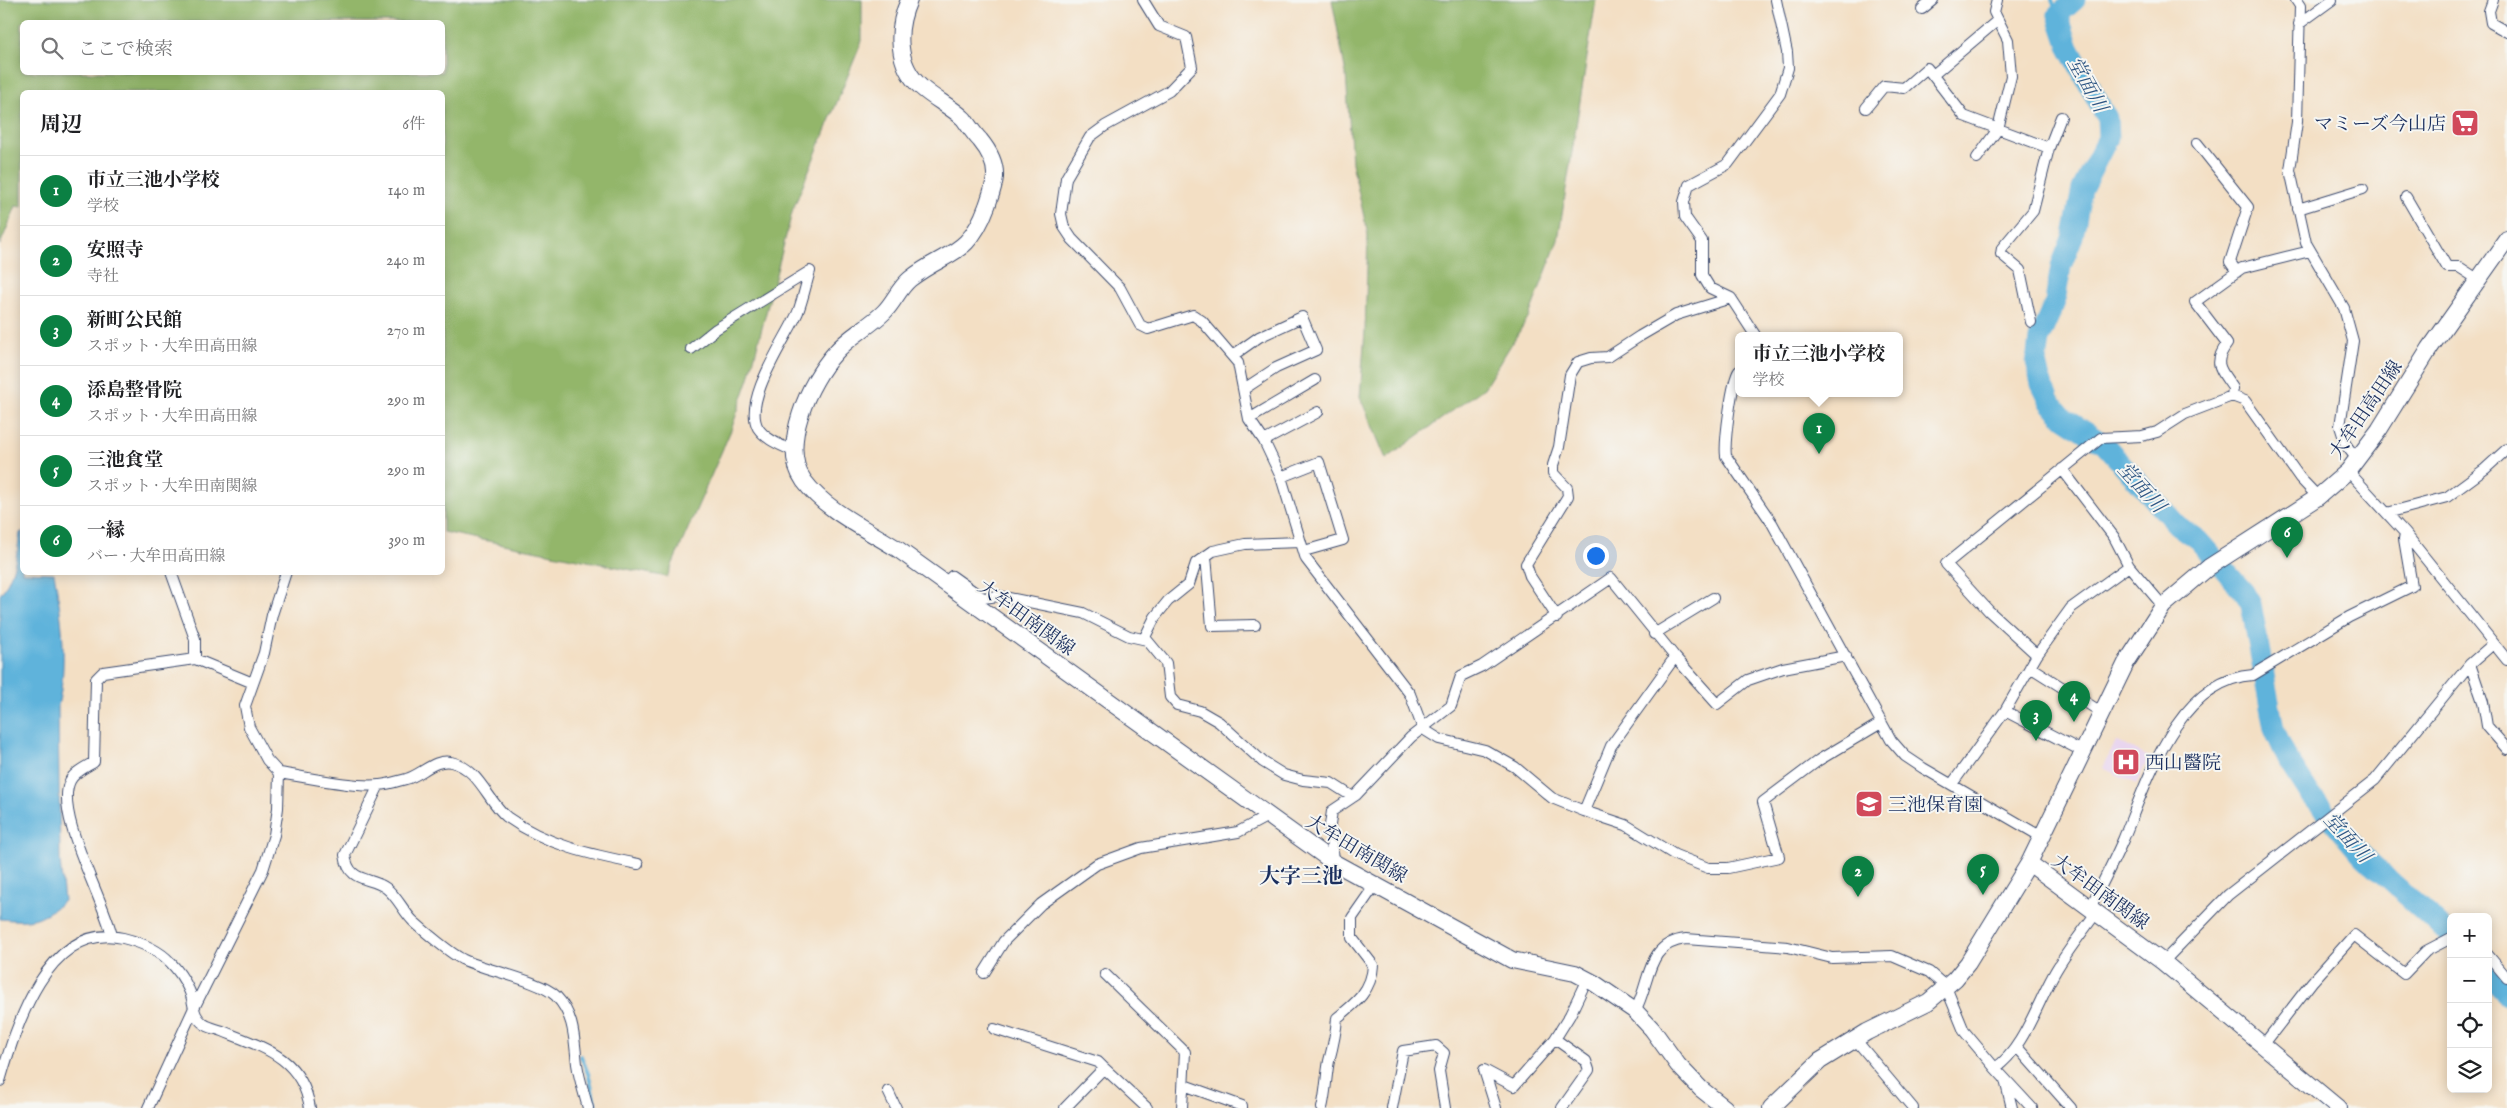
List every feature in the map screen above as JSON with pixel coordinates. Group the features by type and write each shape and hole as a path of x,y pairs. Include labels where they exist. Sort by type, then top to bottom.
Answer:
{"main road":[{"path":"793,451 800,416 818,378 835,352 885,312 910,279 960,249 969,241 980,225 995,181 996,167 986,148 963,119 920,86 906,68 901,52 900,35 909,0"},
{"name":"大牟田高田線","path":"2029,863 2040,836 2126,663 2163,606 2209,567 2318,498 2352,465 2379,430 2430,348 2507,239"},
{"name":"大牟田南関線","path":"793,451 795,463 804,480 826,502 945,583 1333,862 1512,960 1575,973 1635,1011 1652,1029 1678,1065 1701,1089 1725,1108"},
{"name":"大牟田南関線","path":"1771,1108 1820,1061 1855,1039 1928,1002 1946,987 1968,963 2029,863 2163,962 2264,1044 2338,1108"}],"street":[{"path":"1143,0 1159,26 1186,37 1192,67 1169,90 1105,126 1090,137 1066,178 1061,214 1064,227 1072,239 1120,288 1140,325 1148,329 1193,315 1202,321 1238,363 1249,419 1264,442 1281,477 1306,560 1410,694 1423,729 1439,739 1485,750 1515,766 1552,798 1626,825 1675,855 1708,868 1728,868 1778,857 1763,802 1819,760 1881,723"},
{"path":"1753,332 1731,298 1710,288 1702,275 1702,241 1685,217 1684,202 1689,185 1728,164 1780,94 1788,68 1787,52 1776,0"},
{"path":"1922,9 1933,0"},
{"path":"1976,158 1998,129 2011,76 2008,40 1994,12 1997,0"},
{"path":"2296,0 2300,6 2296,122 2290,170 2298,209 2310,251 2336,290 2344,308 2353,341 2340,426 2352,465 2387,513 2507,660"},
{"path":"2299,24 2332,0"},
{"path":"2493,0 2489,11 2490,23 2507,32"},
{"path":"1933,75 1998,20"},
{"path":"1866,108 1884,86 1904,88 1927,68 1964,116 2049,148"},
{"path":"2031,322 2020,270 2001,254 2002,248 2033,212 2049,148 2060,117"},
{"path":"2197,143 2248,207 2230,262 2237,272"},
{"path":"2298,209 2362,189"},
{"path":"2406,197 2447,267 2459,267 2479,280"},
{"path":"2232,396 2234,388 2218,366 2219,354 2227,344 2195,302 2242,268 2310,251"},
{"path":"691,349 747,308 810,271 798,311 758,393 755,410 757,427 767,438 793,451"},
{"path":"1557,617 1530,576 1526,564 1568,496 1567,488 1553,473 1553,466 1559,447 1570,375 1578,362 1591,358 1608,357 1676,315 1731,298"},
{"path":"1232,356 1259,337 1302,318 1316,350 1276,368 1244,389"},
{"path":"1735,379 1725,446 1726,456 1772,523 1881,723 1905,756 2040,836"},
{"path":"1249,419 1315,380"},
{"path":"2037,655 1989,611 1946,564 2101,438 2142,436 2157,432 2185,414 2232,396 2244,401 2300,478 2318,498"},
{"path":"1264,442 1318,412"},
{"path":"2387,513 2447,497 2486,469 2507,448"},
{"path":"1144,639 1155,617 1168,601 1189,584 1196,563 1206,556 1225,547 1246,544 1302,547 1344,540 1319,462 1281,477"},
{"path":"2062,469 2114,536 2129,566 2163,606"},
{"path":"1995,1068 2006,1060 2017,1047 2058,967 2093,911 2163,746 2182,718 2200,699 2215,687 2241,676 2253,675 2349,617 2412,586 2404,539 2405,533"},
{"path":"1206,556 1212,626 1255,625"},
{"path":"1952,784 2005,711 2037,655 2071,608 2129,566"},
{"path":"173,575 195,639 195,659"},
{"path":"285,575 272,615 264,653 245,706 249,726 267,760 279,773 379,785 409,779 437,764 451,762 468,771 482,785 505,815 526,829 582,853 638,864"},
{"path":"945,583 952,576 983,598 999,596 1083,613 1130,636 1144,639 1156,649 1166,662 1170,698 1177,705 1200,711 1219,722 1263,762 1284,776 1332,783 1354,797"},
{"path":"1333,862 1330,825 1332,811 1354,797 1411,737 1451,706 1461,676 1482,666 1612,578 1654,634 1717,704 1748,680 1784,668 1846,656"},
{"path":"1654,634 1713,598"},
{"path":"2163,962 2228,895 2320,821 2375,780 2470,664 2493,644"},
{"path":"1584,811 1611,746 1675,657"},
{"path":"112,936 108,919 95,890 74,830 66,796 70,781 75,774 94,762 96,679 103,672 195,659 253,683"},
{"path":"2470,664 2483,702 2487,726 2507,749"},
{"path":"2030,667 2101,712"},
{"path":"2005,711 2082,751"},
{"path":"148,1108 193,1010 262,870 274,835 278,808 279,773"},
{"path":"379,785 345,855 347,866 355,874 369,882 386,888 413,920 462,959 539,986 556,996 572,1023 576,1041 577,1064 588,1108"},
{"path":"984,973 1004,941 1041,904 1097,864 1141,848 1238,832 1268,816"},
{"path":"1322,1108 1328,1086 1329,1062 1336,1042 1337,1018 1360,1000 1372,976 1373,965 1352,938 1352,918 1375,885"},
{"path":"2264,1044 2312,982 2354,935 2404,974 2426,951 2447,940"},
{"path":"0,1080 14,1032 30,996 46,975 73,944 96,936 112,936 130,940 158,952 170,962 190,992 193,1010 204,1024 267,1048 288,1062 301,1080 310,1108"},
{"path":"1635,1011 1643,996 1649,970 1658,952 1673,940 1686,939 1788,947 1832,958 1892,956 1929,972 1946,987 1964,1031 2032,1108"},
{"path":"2490,958 2507,978"},
{"path":"1104,974 1186,1052 1182,1108"},
{"path":"1496,1108 1484,1070 1514,1086 1555,1039 1570,1015 1587,979"},
{"path":"994,1029 1098,1062 1147,1108"},
{"path":"1555,1039 1586,1061 1589,1070 1562,1108"},
{"path":"1855,1039 1913,1108"},
{"path":"1392,1108 1403,1051 1436,1046 1444,1053 1440,1072 1446,1108"},
{"path":"2017,1047 2071,1108"},
{"path":"1065,1108 1104,1068"},
{"path":"2005,1076 2012,1108"},
{"path":"1184,1086 1242,1106 1242,1108"},
{"path":"888,1091 896,1108"}],"shaded area":[{"name":"西山醫院","path":"2116,741 2149,757 2136,784 2103,768"}],"green space":[{"path":"0,0 862,0 862,41 793,209 749,378 731,430 667,577 445,532 445,90 20,90 20,207 16,206 0,245"},
{"path":"1332,0 1596,0 1558,240 1529,316 1484,388 1386,459 1360,397 1365,331 1368,235 1352,163 1346,74"}],"water":[{"path":"20,533 20,575 54,575 63,640 63,673 58,706 60,861 64,901 48,913 28,920 0,919 0,595 9,581 16,558"}],"waterway":[{"path":"2052,0 2058,15"},
{"name":"堂面川","path":"2075,0 2058,15 2069,48 2107,118 2108,138 2082,189 2073,236 2061,266 2055,302 2039,339 2036,362 2041,384 2050,402 2063,417 2104,444 2177,525 2198,540 2244,592 2251,604 2274,729 2287,758 2310,794 2363,856 2447,932"},
{"name":"堂面川","path":"2492,979 2507,994"},
{"path":"581,1056 589,1076 596,1108"}],"place":[{"name":"マミーズ今山店","path":"2465,123"},
{"name":"市立三池小学校","path":"1819,454"},
{"name":"一縁","path":"2287,558"},
{"name":"添島整骨院","path":"2074,722"},
{"name":"新町公民館","path":"2036,741"},
{"name":"西山醫院","path":"2126,762"},
{"name":"三池保育園","path":"1869,804"},
{"name":"三池食堂","path":"1983,895"},
{"name":"安照寺","path":"1858,897"}],"district":[{"name":"大字三池","path":"1301,876"}]}
